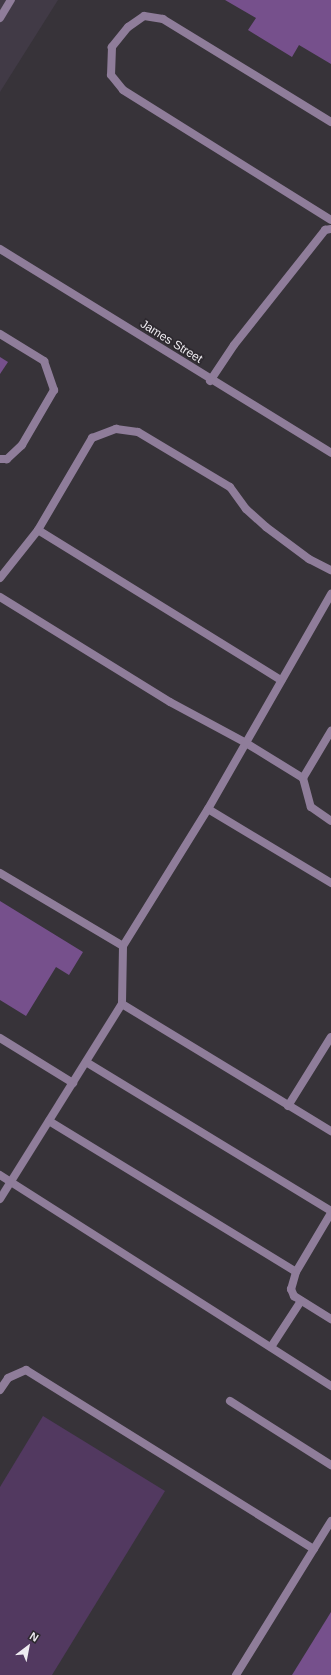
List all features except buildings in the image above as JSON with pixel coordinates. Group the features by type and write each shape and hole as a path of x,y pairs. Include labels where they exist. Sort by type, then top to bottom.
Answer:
{"street":[{"path":"0,18 11,0"},
{"path":"210,380 234,345 328,229 331,221 123,90 111,75 112,46 128,27 144,16 163,19 331,122"},
{"name":"James Street","path":"0,249 210,380 331,453"},
{"path":"0,334 44,361 54,390 22,445 7,459 0,459"},
{"path":"0,578 38,530 92,438 116,429 138,432 230,487 246,509 266,527 309,559 331,570"},
{"path":"38,530 281,680"},
{"path":"0,597 170,702 246,743 303,778 311,807 331,821"},
{"path":"0,1199 122,1004 123,946 208,808 330,598"},
{"path":"303,778 331,731"},
{"path":"208,808 331,883"},
{"path":"0,873 123,946"},
{"path":"122,1004 331,1131"},
{"path":"288,1106 331,1037"},
{"path":"0,1038 73,1083"},
{"path":"86,1062 331,1212 296,1272 291,1289 294,1296 331,1319"},
{"path":"49,1121 296,1272"},
{"path":"0,1175 331,1386"},
{"path":"271,1347 301,1301"},
{"path":"0,1390 8,1378 26,1370 314,1549"},
{"path":"230,1401 331,1465"},
{"path":"236,1675 331,1521"}],"shaded area":[{"path":"0,0 58,0 0,92"},
{"path":"43,1416 165,1491 52,1675 0,1675 0,1487"}]}
